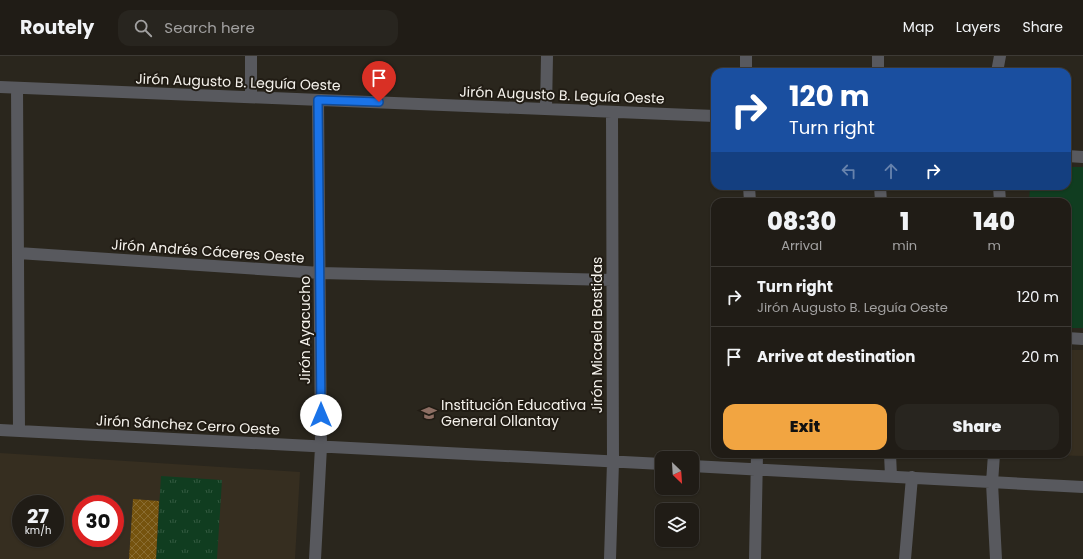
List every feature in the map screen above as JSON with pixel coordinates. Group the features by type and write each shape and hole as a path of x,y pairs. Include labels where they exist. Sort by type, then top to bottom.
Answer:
{"street":[{"path":"251,56 251,98"},
{"path":"546,109 547,56"},
{"path":"746,56 746,68"},
{"path":"878,56 878,68"},
{"path":"998,68 1000,56"},
{"name":"Jirón Augusto B. Leguía Oeste","path":"0,87 711,116"},
{"path":"17,88 19,431"},
{"name":"Jirón Ayacucho","path":"315,559 321,447 318,100"},
{"name":"Jirón Micaela Bastidas","path":"610,559 613,462 612,112"},
{"path":"1071,156 1083,157"},
{"name":"Jirón Andrés Cáceres Oeste","path":"18,254 320,273 612,280"},
{"path":"1071,338 1083,338"},
{"name":"Jirón Sánchez Cerro Oeste","path":"0,430 655,464"},
{"path":"755,559 757,458"},
{"path":"890,458 890,476"},
{"path":"994,458 992,482 996,559"},
{"path":"699,466 1083,487"},
{"path":"905,559 912,477"}],"shaded area":[{"path":"1071,350 1083,350 1083,456 1071,456"},
{"path":"0,453 300,472 295,559 0,559"}],"green space":[{"path":"1071,167 1083,167 1083,328 1071,328 1071,198 1029,198 1030,190 1071,190"},
{"path":"161,476 222,480 217,559 156,559"}],"building":[{"path":"133,499 159,501 156,559 129,559"}],"place":[{"name":"Institución Educativa General Ollantay","path":"429,413"}],"route":[{"path":"321,415 318,100 379,102"}]}
